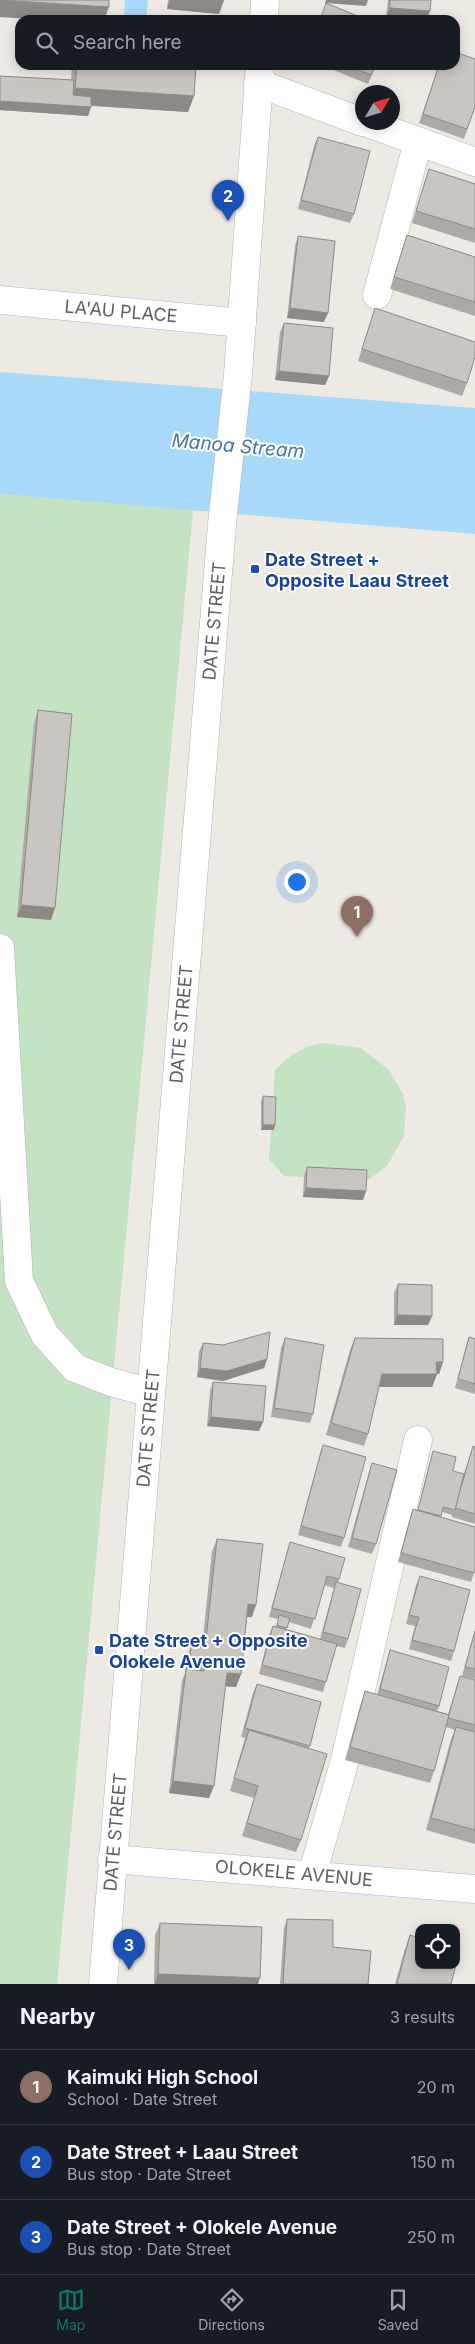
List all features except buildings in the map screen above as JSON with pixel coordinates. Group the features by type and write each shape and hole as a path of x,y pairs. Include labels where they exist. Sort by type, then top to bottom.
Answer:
{"street":[{"path":"264,15 265,0"},
{"path":"259,74 355,118"},
{"name":"DATE STREET","path":"103,1984 222,524 238,374 259,74"},
{"path":"386,130 475,162"},
{"path":"377,295 418,142"},
{"name":"LA'AU PLACE","path":"0,300 242,323"},
{"path":"0,948 19,1281 45,1335 75,1368 111,1382 151,1393"},
{"path":"312,1874 345,1760 418,1440"},
{"name":"OLOKELE AVENUE","path":"112,1859 312,1874 475,1890"}],"green space":[{"path":"0,494 193,510 57,1984 0,1984"},
{"path":"323,1043 361,1048 389,1070 403,1094 406,1106 404,1136 387,1166 368,1180 284,1176 269,1159 275,1070 296,1052 315,1044"}],"water":[{"path":"125,0 148,0 146,15 124,15"},
{"name":"Manoa Stream","path":"0,372 475,408 475,534 0,494"}],"place":[{"name":"Date Street + Laau Street","path":"228,221"},
{"name":"Date Street + Opposite Laau Street","path":"255,569"},
{"name":"Kaimuki High School","path":"357,937"},
{"name":"Date Street + Opposite Olokele Avenue","path":"99,1650"},
{"name":"Date Street + Olokele Avenue","path":"129,1970"}]}
